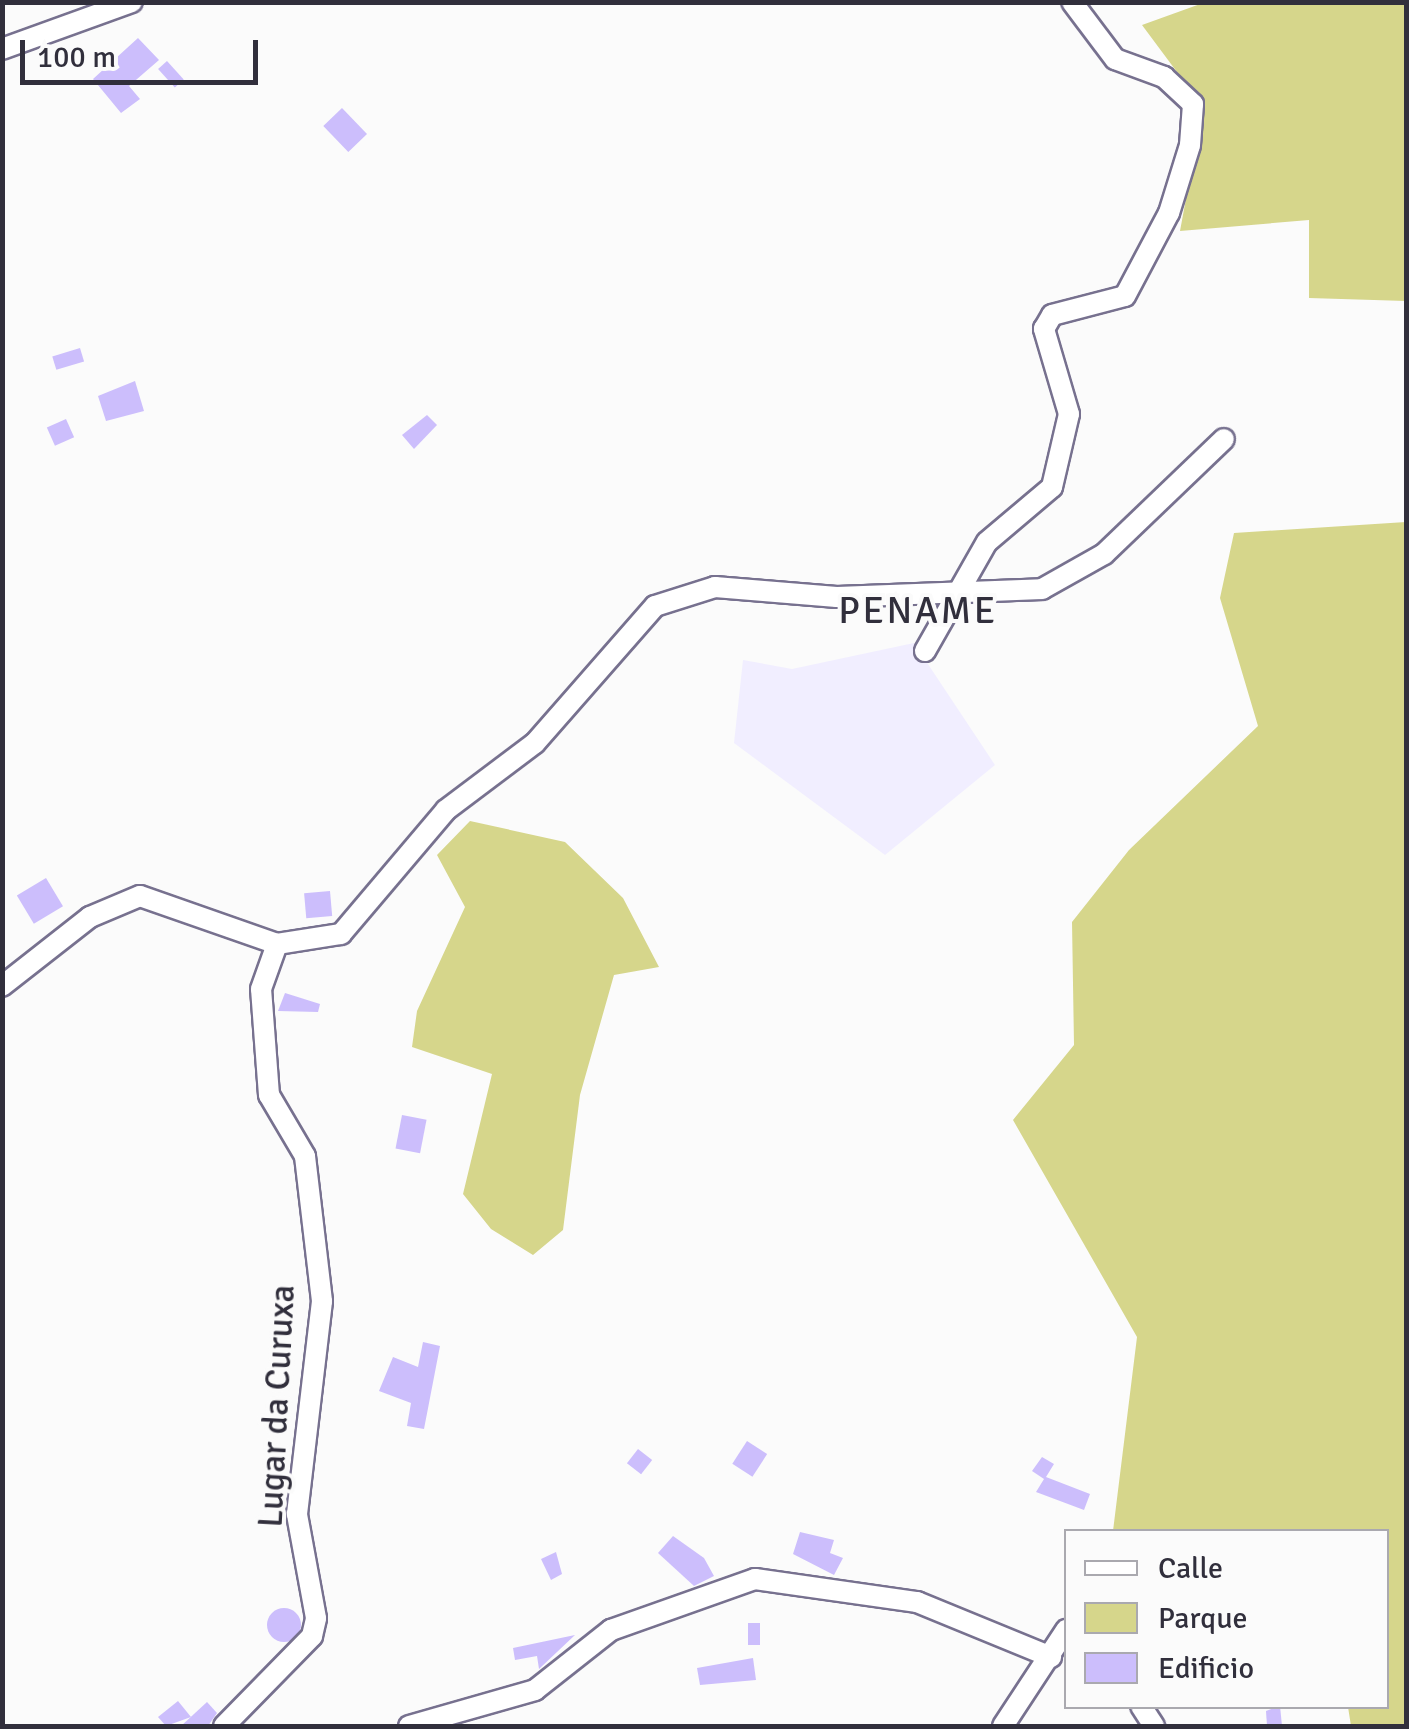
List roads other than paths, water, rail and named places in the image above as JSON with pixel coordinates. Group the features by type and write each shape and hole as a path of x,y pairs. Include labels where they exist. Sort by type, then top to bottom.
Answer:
{"street":[{"path":"2,49 132,2"},
{"path":"925,651 952,597 987,542 1052,488 1070,414 1044,329 1052,315 1125,296 1168,213 1190,144 1194,104 1164,76 1115,59 1072,2"},
{"path":"2,986 90,917 140,896 278,944 342,934 446,810 535,743 655,606 715,587 952,597 1020,593 1072,575 1224,439"},
{"name":"Lugar da Curuxa","path":"224,1726 312,1636 316,1618 298,1514 322,1301 304,1156 269,1094 260,988 278,944"},
{"path":"409,1726 534,1690 611,1630 755,1579 916,1602 1051,1657"},
{"path":"1003,1726 1064,1634"}],"district":[{"name":"PENAME","path":"918,611"}]}
